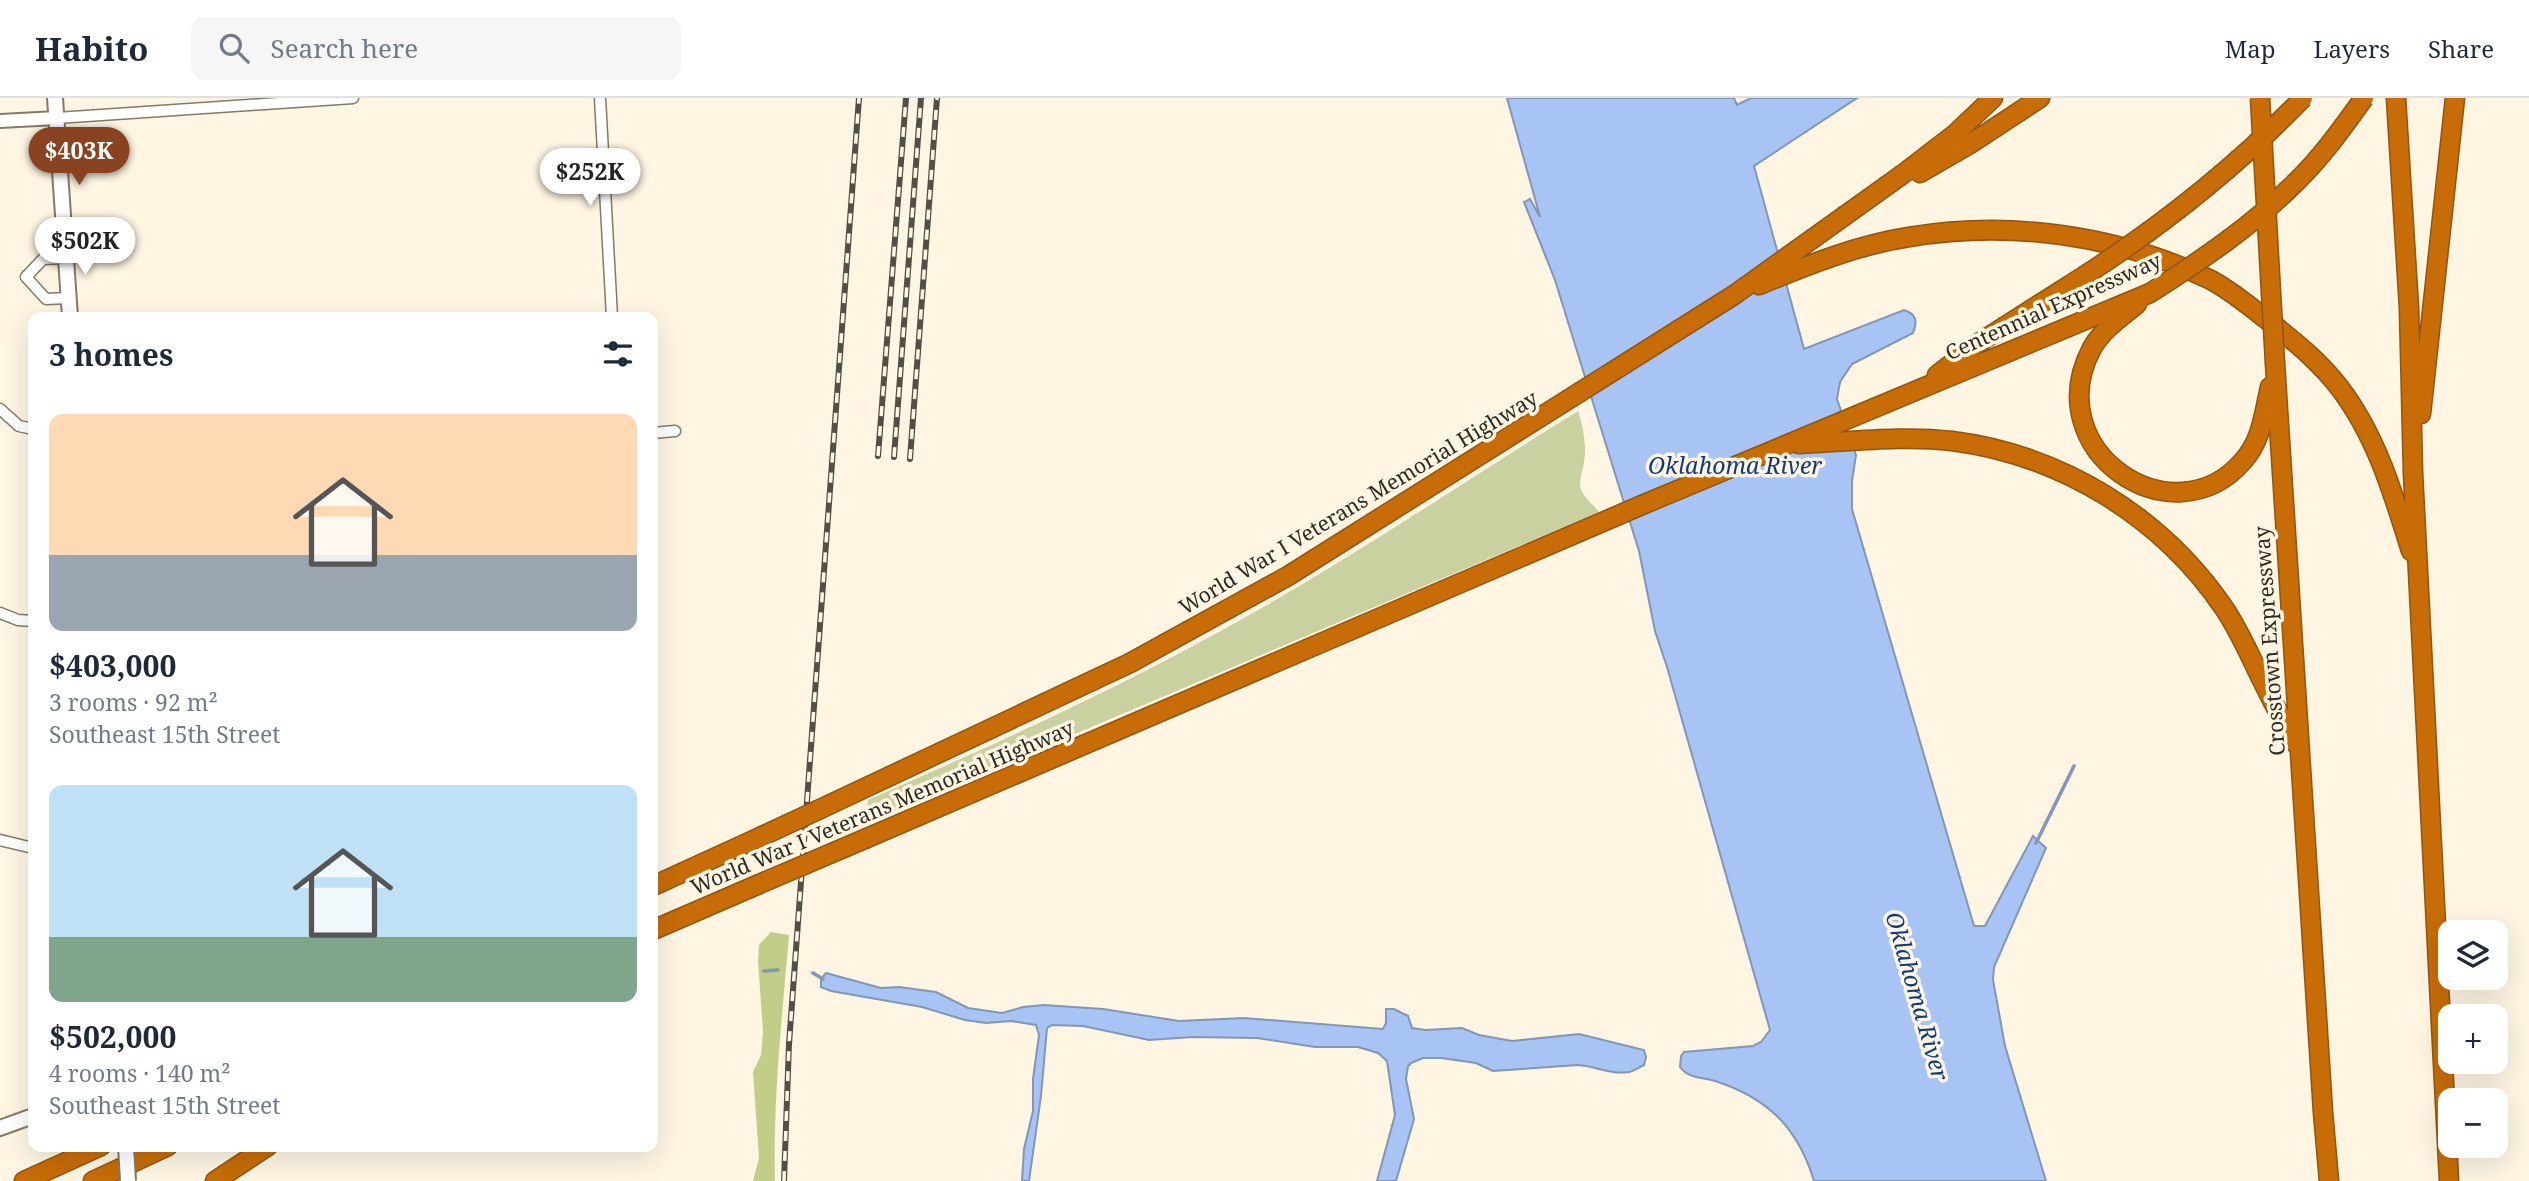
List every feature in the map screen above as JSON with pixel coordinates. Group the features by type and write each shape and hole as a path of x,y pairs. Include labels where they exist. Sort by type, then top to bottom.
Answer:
{"highway":[{"path":"1857,209 1955,134 1993,98"},
{"path":"1734,295 1857,209 1970,144 2040,98"},
{"name":"Crosstown Expressway","path":"2260,98 2281,480 2329,1181"},
{"path":"1918,390 1977,344 2084,276 2176,209 2240,158 2303,98"},
{"name":"Centennial Expressway","path":"1784,445 2150,293 2239,233 2296,183 2364,98"},
{"path":"2396,98 2409,308 2413,473 2449,1181"},
{"path":"2413,473 2455,98"},
{"path":"1734,295 1827,257 1909,237 1956,232 2034,231 2126,248 2210,280 2298,344 2340,388 2357,413 2381,460 2420,581"},
{"path":"2150,293 2099,338 2084,368 2080,395 2086,432 2100,456 2137,484 2160,490 2189,490 2218,481 2231,472 2243,461 2259,436 2275,363"},
{"name":"World War I Veterans Memorial Highway","path":"658,882 1055,700 1190,632 1320,557 1734,295"},
{"path":"1784,445 1888,440 1951,441 2008,453 2081,480 2140,517 2187,561 2226,611 2299,751"},
{"name":"World War I Veterans Memorial Highway","path":"658,928 1784,445"},
{"path":"24,1181 88,1152"},
{"path":"93,1181 155,1152"},
{"path":"215,1181 259,1152"}],"main road":[{"path":"55,98 70,312"},
{"path":"0,1128 28,1117"},
{"path":"126,1152 128,1181"}],"street":[{"path":"0,121 228,102 353,98"},
{"path":"600,98 612,312"},
{"path":"66,258 43,259 26,277 46,299 69,298"},
{"path":"0,409 19,426 28,426"},
{"path":"658,433 675,431"},
{"path":"0,613 28,620"},
{"path":"0,840 28,847"}],"green space":[{"path":"1578,411 1585,449 1580,486 1599,512 867,822 868,800 1076,706 1228,627 1353,553"},
{"path":"771,932 789,935 777,1089 775,1181 753,1181 759,1158 753,1072 761,1055 763,1031 759,945"}],"water":[{"name":"Oklahoma River","path":"1507,98 1734,98 1737,105 1751,98 1857,98 1754,166 1804,349 1904,310 1915,318 1913,333 1852,364 1840,382 1837,399 1856,455 1852,509 1974,926 1985,926 2033,836 2046,848 1994,967 1993,980 2005,1046 2046,1181 1814,1181 1790,1131 1765,1106 1734,1088 1692,1076 1680,1067 1684,1052 1753,1046 1761,1042 1770,1030 1655,631 1639,551 1555,280 1524,202 1530,199 1540,217"},
{"path":"826,973 881,988 899,987 936,992 968,1008 1002,1013 1044,1005 1103,1009 1179,1021 1244,1018 1383,1029 1386,1009 1394,1009 1408,1016 1412,1028 1462,1028 1479,1035 1512,1041 1579,1034 1644,1050 1646,1057 1644,1065 1622,1073 1578,1065 1493,1071 1476,1063 1441,1058 1423,1058 1411,1063 1406,1079 1414,1119 1396,1181 1377,1181 1395,1115 1387,1061 1378,1053 1358,1047 1315,1047 1257,1038 1193,1037 1149,1040 1083,1026 1052,1025 1047,1028 1029,1181 1022,1181 1024,1149 1033,1111 1033,1079 1039,1035 1036,1025 1011,1021 986,1023 965,1020 922,1007 831,991 821,987 821,979"}],"waterway":[{"path":"2036,843 2074,766"},
{"path":"764,971 778,970"},
{"path":"813,973 823,979"}],"railway":[{"path":"784,1181 789,1044 859,98"},
{"path":"878,456 906,98"},
{"path":"894,457 921,98"},
{"path":"910,459 937,98"}]}
